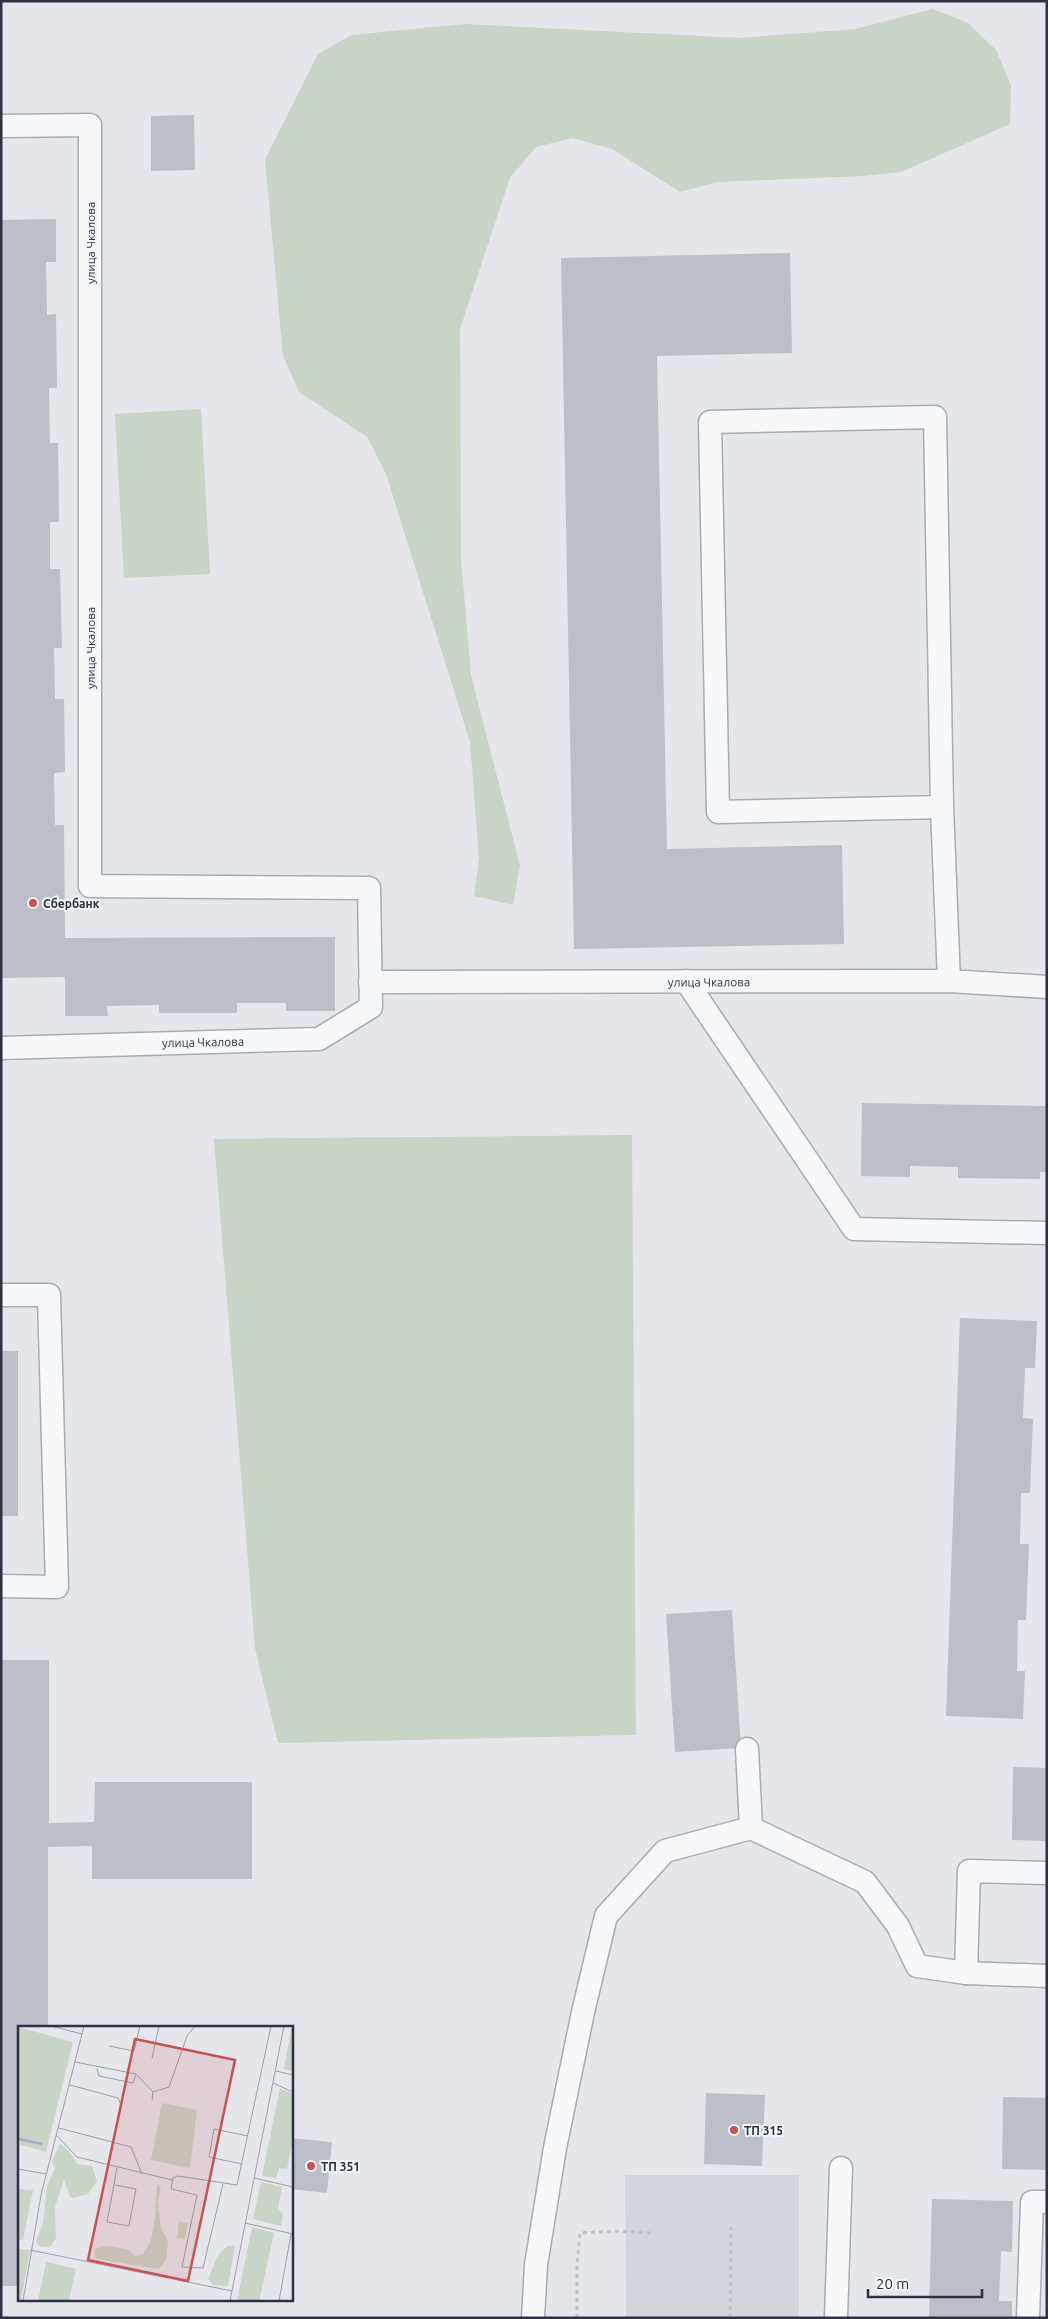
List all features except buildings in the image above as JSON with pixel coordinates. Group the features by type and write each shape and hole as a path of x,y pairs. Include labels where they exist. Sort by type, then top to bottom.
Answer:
{"lane":[{"name":"улица Чкалова","path":"1,126 90,125 90,886 369,888 371,1007 319,1039 1,1048"},
{"path":"942,807 718,812 710,422 935,417 942,807 949,981"},
{"path":"686,981 854,1229 1047,1233"},
{"name":"улица Чкалова","path":"370,982 949,981 1047,987"},
{"path":"1,1295 49,1295 57,1587 1,1586"},
{"path":"747,1749 751,1828"},
{"path":"533,2318 536,2265 555,2148 583,2012 606,1916 664,1851 751,1828 865,1882 898,1926 916,1966 966,1973 1047,1976"},
{"path":"966,1973 969,1871 1047,1873"},
{"path":"836,2318 841,2168"},
{"path":"1028,2318 1032,2202 1047,2202"}],"path":[{"path":"730,2318 731,2227"},
{"path":"577,2318 576,2264 580,2233 616,2231 651,2233"}],"shaded area":[{"path":"625,2175 799,2175 799,2318 626,2318"}],"green space":[{"path":"933,9 968,23 996,50 1011,85 1010,124 901,172 863,176 717,182 680,192 612,149 573,138 536,147 510,178 460,329 461,559 471,675 520,866 513,905 474,896 479,858 470,742 386,474 367,437 299,392 283,356 265,159 318,54 351,35 465,24 740,38 855,29"},
{"path":"201,409 210,574 124,578 115,414"},
{"path":"632,1135 636,1735 278,1743 255,1648 214,1139"}],"place":[{"name":"Сбербанк","path":"33,903"},
{"name":"ТП 315","path":"734,2130"},
{"name":"ТП 351","path":"311,2166"}]}
